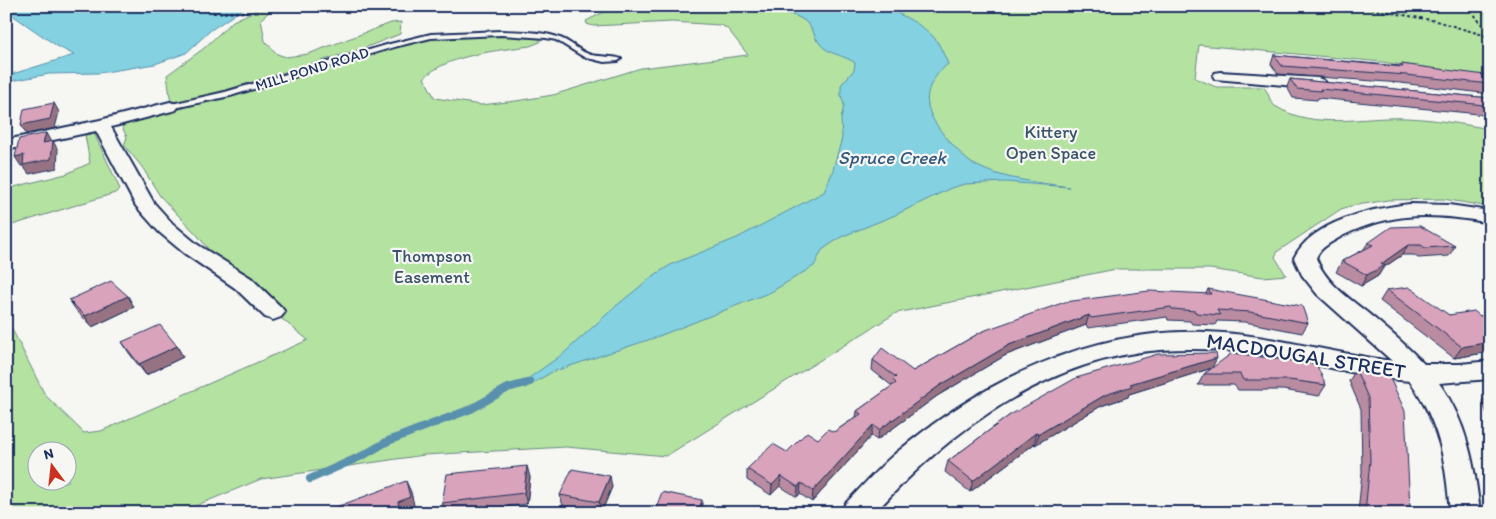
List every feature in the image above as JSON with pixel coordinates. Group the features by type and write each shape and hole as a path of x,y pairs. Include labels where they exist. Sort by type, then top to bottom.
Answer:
{"street":[{"path":"1220,76 1334,84"},
{"name":"MILL POND ROAD","path":"6,145 101,125 170,107"},
{"path":"101,125 146,206 166,228 191,249 243,283 272,312"},
{"path":"1465,513 1463,483 1457,451 1441,406 1419,373 1388,342 1342,304 1311,274 1305,258 1308,249 1354,221 1389,211 1435,210 1490,217"},
{"name":"MACDOUGAL STREET","path":"856,513 904,462 951,424 1036,375 1108,349 1138,343 1169,340 1228,342 1364,367 1419,373 1455,375 1490,370"}],"lane":[{"name":"MILL POND ROAD","path":"170,107 227,94 392,45 431,36 501,34 546,36 558,39 586,56 604,60 618,60"}],"path":[{"path":"1355,6 1441,22 1490,36"},
{"path":"1468,6 1482,25 1490,28"},
{"path":"213,13 248,12"}],"green space":[{"path":"682,5 742,7 791,14 809,25 817,41 816,6 1482,6 1490,18 1490,78 1382,62 1199,45 1195,78 1216,87 1263,87 1275,106 1290,114 1306,118 1339,121 1389,118 1416,119 1490,129 1490,207 1443,199 1388,200 1341,209 1278,251 1275,257 1286,275 1263,277 1210,269 1116,269 896,313 666,456 566,447 424,455 261,479 178,513 6,513 6,317 45,395 84,433 101,431 308,340 231,278 198,236 160,196 142,167 124,145 127,137 122,127 131,122 277,83 408,42 436,38 514,35 540,39 540,42 530,46 459,59 434,70 424,78 435,98 481,105 553,95 641,68 748,55 727,28 720,25 672,22 593,26 587,24 586,21 610,9 610,6"},
{"path":"265,6 283,6 269,12 261,19 265,41 277,54 286,57 308,54 391,23 401,22 400,34 364,48 216,93 171,104 167,75 203,49 233,21"},
{"path":"94,133 120,189 115,193 6,227 6,189 66,174 90,163 85,135"}],"water":[{"path":"12,6 247,6 211,30 186,53 155,64 99,73 49,74 6,82 6,76 74,55 57,46 15,17 12,13"},
{"name":"Spruce Creek","path":"731,6 878,6 911,20 934,37 948,64 931,84 928,93 928,103 930,112 941,132 962,155 975,165 997,174 1021,180 1069,187 1005,182 965,184 951,188 893,216 841,237 822,250 814,266 771,292 654,338 552,372 525,388 522,383 563,354 616,306 653,276 672,264 737,238 824,192 832,173 842,138 841,119 844,105 841,85 854,70 855,63 824,48 809,25 800,18 791,14 770,10"}],"building":[{"path":"1274,55 1403,67 1401,64 1485,75 1490,79 1490,84 1406,75 1282,66"},
{"path":"1290,79 1490,98 1490,106 1320,89 1321,91 1297,89"},
{"path":"54,103 50,119 21,125 24,109"},
{"path":"46,133 43,143 53,141 51,159 23,165 24,155 15,157 19,139"},
{"path":"1420,226 1455,246 1425,248 1421,245 1408,245 1381,264 1385,265 1367,275 1342,261 1373,245 1368,243 1391,227"},
{"path":"111,281 128,296 85,316 69,300"},
{"path":"1409,287 1449,315 1474,311 1480,316 1490,314 1490,342 1462,347 1387,290"},
{"path":"1208,289 1302,306 1308,323 1250,312 1217,310 1220,315 1196,313 1195,311 1172,309 1171,307 1091,318 1089,315 1009,345 939,386 879,430 873,425 813,491 801,483 798,487 781,476 772,485 747,469 773,444 787,452 807,432 818,439 828,429 834,432 861,414 857,411 896,383 893,380 896,377 873,360 882,348 913,371 983,331 1065,302 1149,291 1211,294"},
{"path":"160,325 177,346 139,364 122,342"},
{"path":"1216,353 1217,358 1130,384 1132,386 1105,395 1039,434 1037,432 973,481 948,461 1010,415 1076,378 1158,354"},
{"path":"1232,353 1316,364 1326,385 1289,380 1243,380 1240,374 1204,374"},
{"path":"1356,370 1389,376 1405,411 1410,508 1413,509 1413,513 1365,513 1370,461 1368,398"},
{"path":"527,466 524,493 442,503 447,474"},
{"path":"572,469 610,476 599,502 560,495"},
{"path":"406,481 410,497 398,502 400,511 394,513 320,513"},
{"path":"662,492 702,500 698,513 654,513"},
{"path":"737,509 762,513 736,513"}],"waterway":[{"path":"310,479 364,455 388,441 471,409 508,388 530,382"}],"park label":[{"name":"Kittery Open Space","path":"1051,142"},
{"name":"Thompson Easement","path":"432,266"}]}
